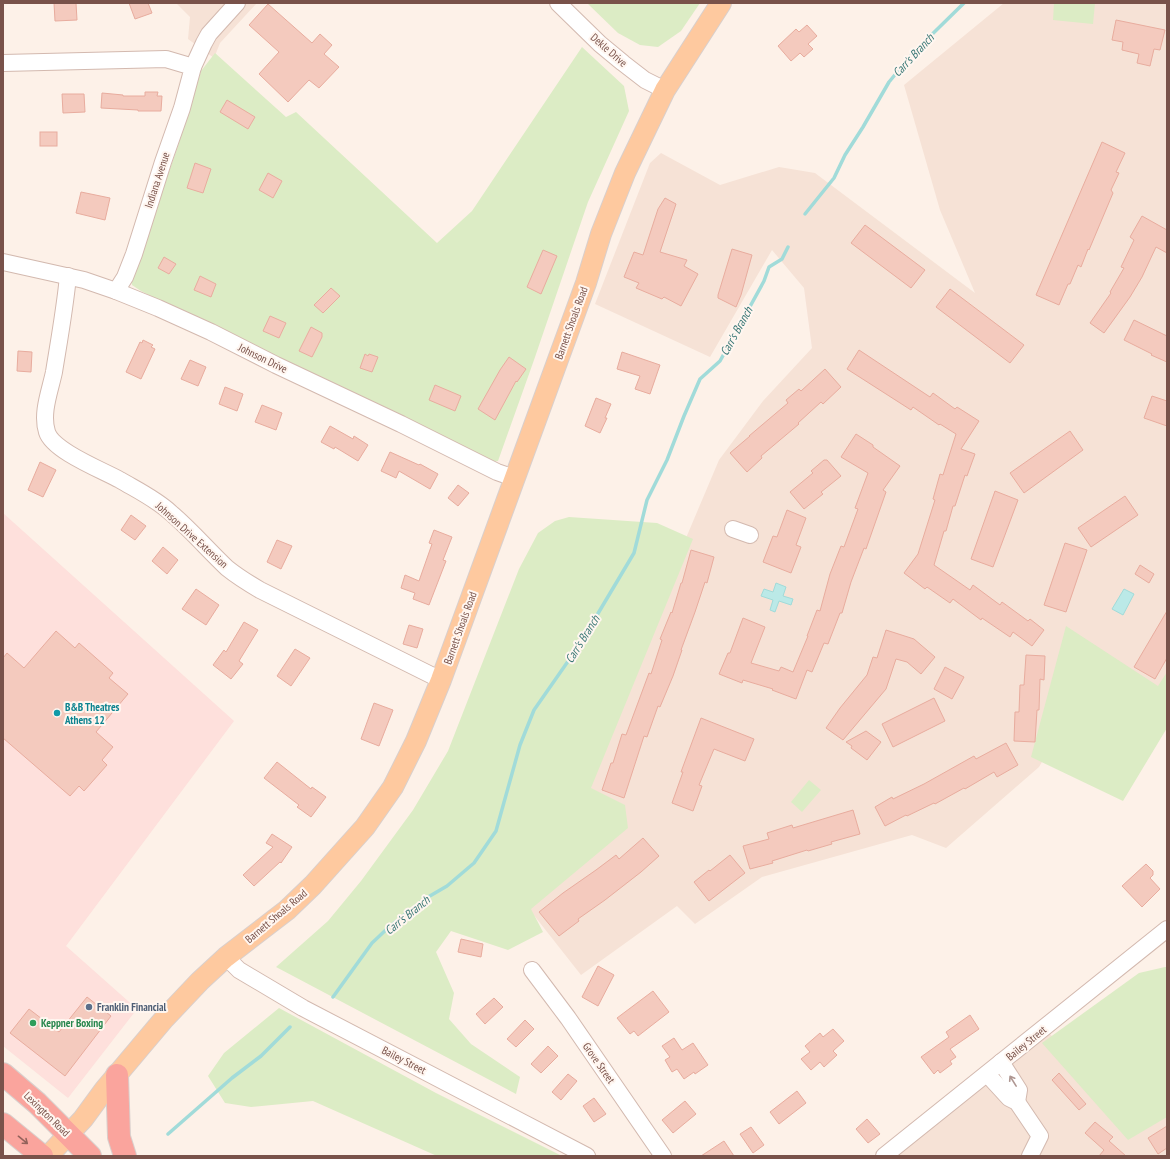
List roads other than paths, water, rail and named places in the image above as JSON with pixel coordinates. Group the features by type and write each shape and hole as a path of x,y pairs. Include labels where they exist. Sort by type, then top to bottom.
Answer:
{"highway":[{"name":"Lexington Road","path":"3,1074 36,1102 90,1156"},
{"path":"111,1082 107,1129 113,1156"},
{"path":"111,1082 119,1137 125,1156"},
{"path":"3,1124 42,1156"}],"main road":[{"name":"Barnett Shoals Road","path":"48,1156 83,1119 111,1082 164,1019 226,957 287,910 313,885 365,827 393,787 416,742 441,680 586,283 601,234 625,173 665,90 722,3"}],"street":[{"name":"Indiana Avenue","path":"116,291 125,277 134,254 182,108 193,67 209,34 237,3"},
{"name":"Dekle Drive","path":"558,3 600,44 623,63 645,80 665,90"},
{"path":"3,63 166,59 193,67"},
{"name":"Johnson Drive","path":"3,262 84,280 158,308 211,332 497,472 514,478"},
{"name":"Johnson Drive Extension","path":"68,276 66,299 46,408 47,432 50,438 58,446 69,453 109,474 158,503 171,513 227,568 240,578 260,590 441,680"},
{"path":"733,529 750,535"},
{"name":"Bailey Street","path":"884,1156 1167,929"},
{"name":"Bailey Street","path":"226,957 239,970 303,1008 587,1156"},
{"name":"Grove Street","path":"532,970 664,1156"},
{"path":"1001,1062 1019,1090 1017,1102"},
{"path":"986,1074 1009,1098 1017,1102 1040,1136 1030,1156"}],"water":[{"path":"776,583 786,587 783,596 793,599 791,605 779,601 775,612 770,610 773,600 761,596 764,589 773,592"},
{"path":"1124,589 1134,594 1123,615 1112,609"}],"waterway":[{"name":"Carr's Branch","path":"805,214 834,178 845,155 889,82 913,53 964,3"},
{"name":"Carr's Branch","path":"333,997 372,943 389,927 423,900 447,886 474,863 496,831 520,745 534,710 578,647 634,553 647,500 667,460 700,379 720,361 764,281 769,267 782,259 788,247"},
{"name":"Carr's Branch","path":"168,1134 232,1078 261,1056 290,1027"}],"place":[{"name":"B&B Theatres Athens 12","path":"57,713"},
{"name":"Franklin Financial","path":"89,1007"},
{"name":"Keppner Boxing","path":"33,1023"}]}
